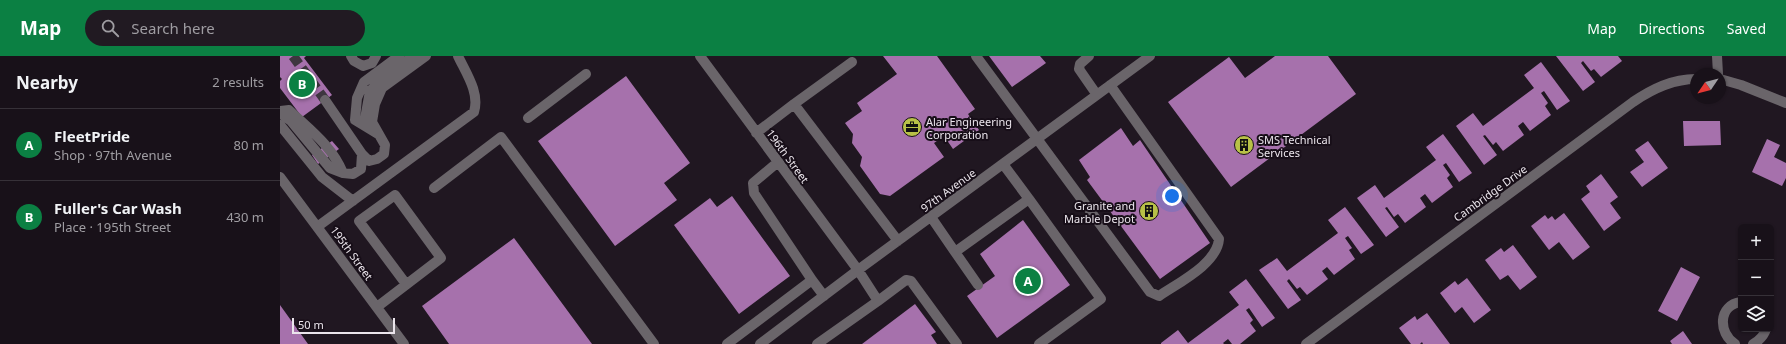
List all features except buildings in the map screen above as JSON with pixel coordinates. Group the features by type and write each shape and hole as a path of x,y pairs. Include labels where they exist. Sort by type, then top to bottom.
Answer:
{"street":[{"path":"351,56 354,61 363,66 372,63 376,56"},
{"path":"378,134 355,120 357,98 364,82 399,56"},
{"path":"378,134 365,119 370,91 382,79 413,56"},
{"path":"325,100 362,154 369,161 377,159 384,154 385,145 372,122 375,104 382,88 426,56"},
{"path":"317,227 474,112 476,97 458,56"},
{"name":"196th Street","path":"700,56 858,270 878,301"},
{"path":"976,56 1150,292 1159,296 1208,262 1215,254 1219,239 1110,86"},
{"path":"1089,56 1080,64 1079,69 1098,95"},
{"path":"1717,56 1718,68"},
{"name":"97th Avenue","path":"760,344 858,270 1098,95 1147,57"},
{"path":"756,133 852,62"},
{"path":"528,118 586,74"},
{"name":"Cambridge Drive","path":"1306,344 1633,102 1651,90 1672,82 1690,80"},
{"path":"1726,81 1741,85 1786,103"},
{"path":"794,104 898,241"},
{"path":"280,112 291,121 330,168 343,173 353,174 362,169 362,154"},
{"path":"280,125 322,177 353,201"},
{"path":"434,188 501,137 654,344"},
{"path":"778,162 753,183 754,193 824,296"},
{"path":"1003,164 1101,299 1039,344"},
{"name":"195th Street","path":"280,177 404,344"},
{"path":"377,307 441,258 395,195 359,221 406,284"},
{"path":"955,252 1029,198"},
{"path":"931,217 978,285"},
{"path":"727,344 812,280"},
{"path":"817,344 906,280 911,281 957,344"},
{"path":"1735,344 1727,338 1723,331 1722,322 1730,307 1738,303"},
{"path":"1758,343 1765,332"}],"tunnel":[{"path":"293,56 325,100"}],"place":[{"name":"Fuller's Car Wash","path":"302,84"},
{"name":"Alar Engineering Corporation","path":"912,127"},
{"name":"SMS Technical Services","path":"1244,145"},
{"name":"Granite and Marble Depot","path":"1149,211"},
{"name":"FleetPride","path":"1028,281"}]}
